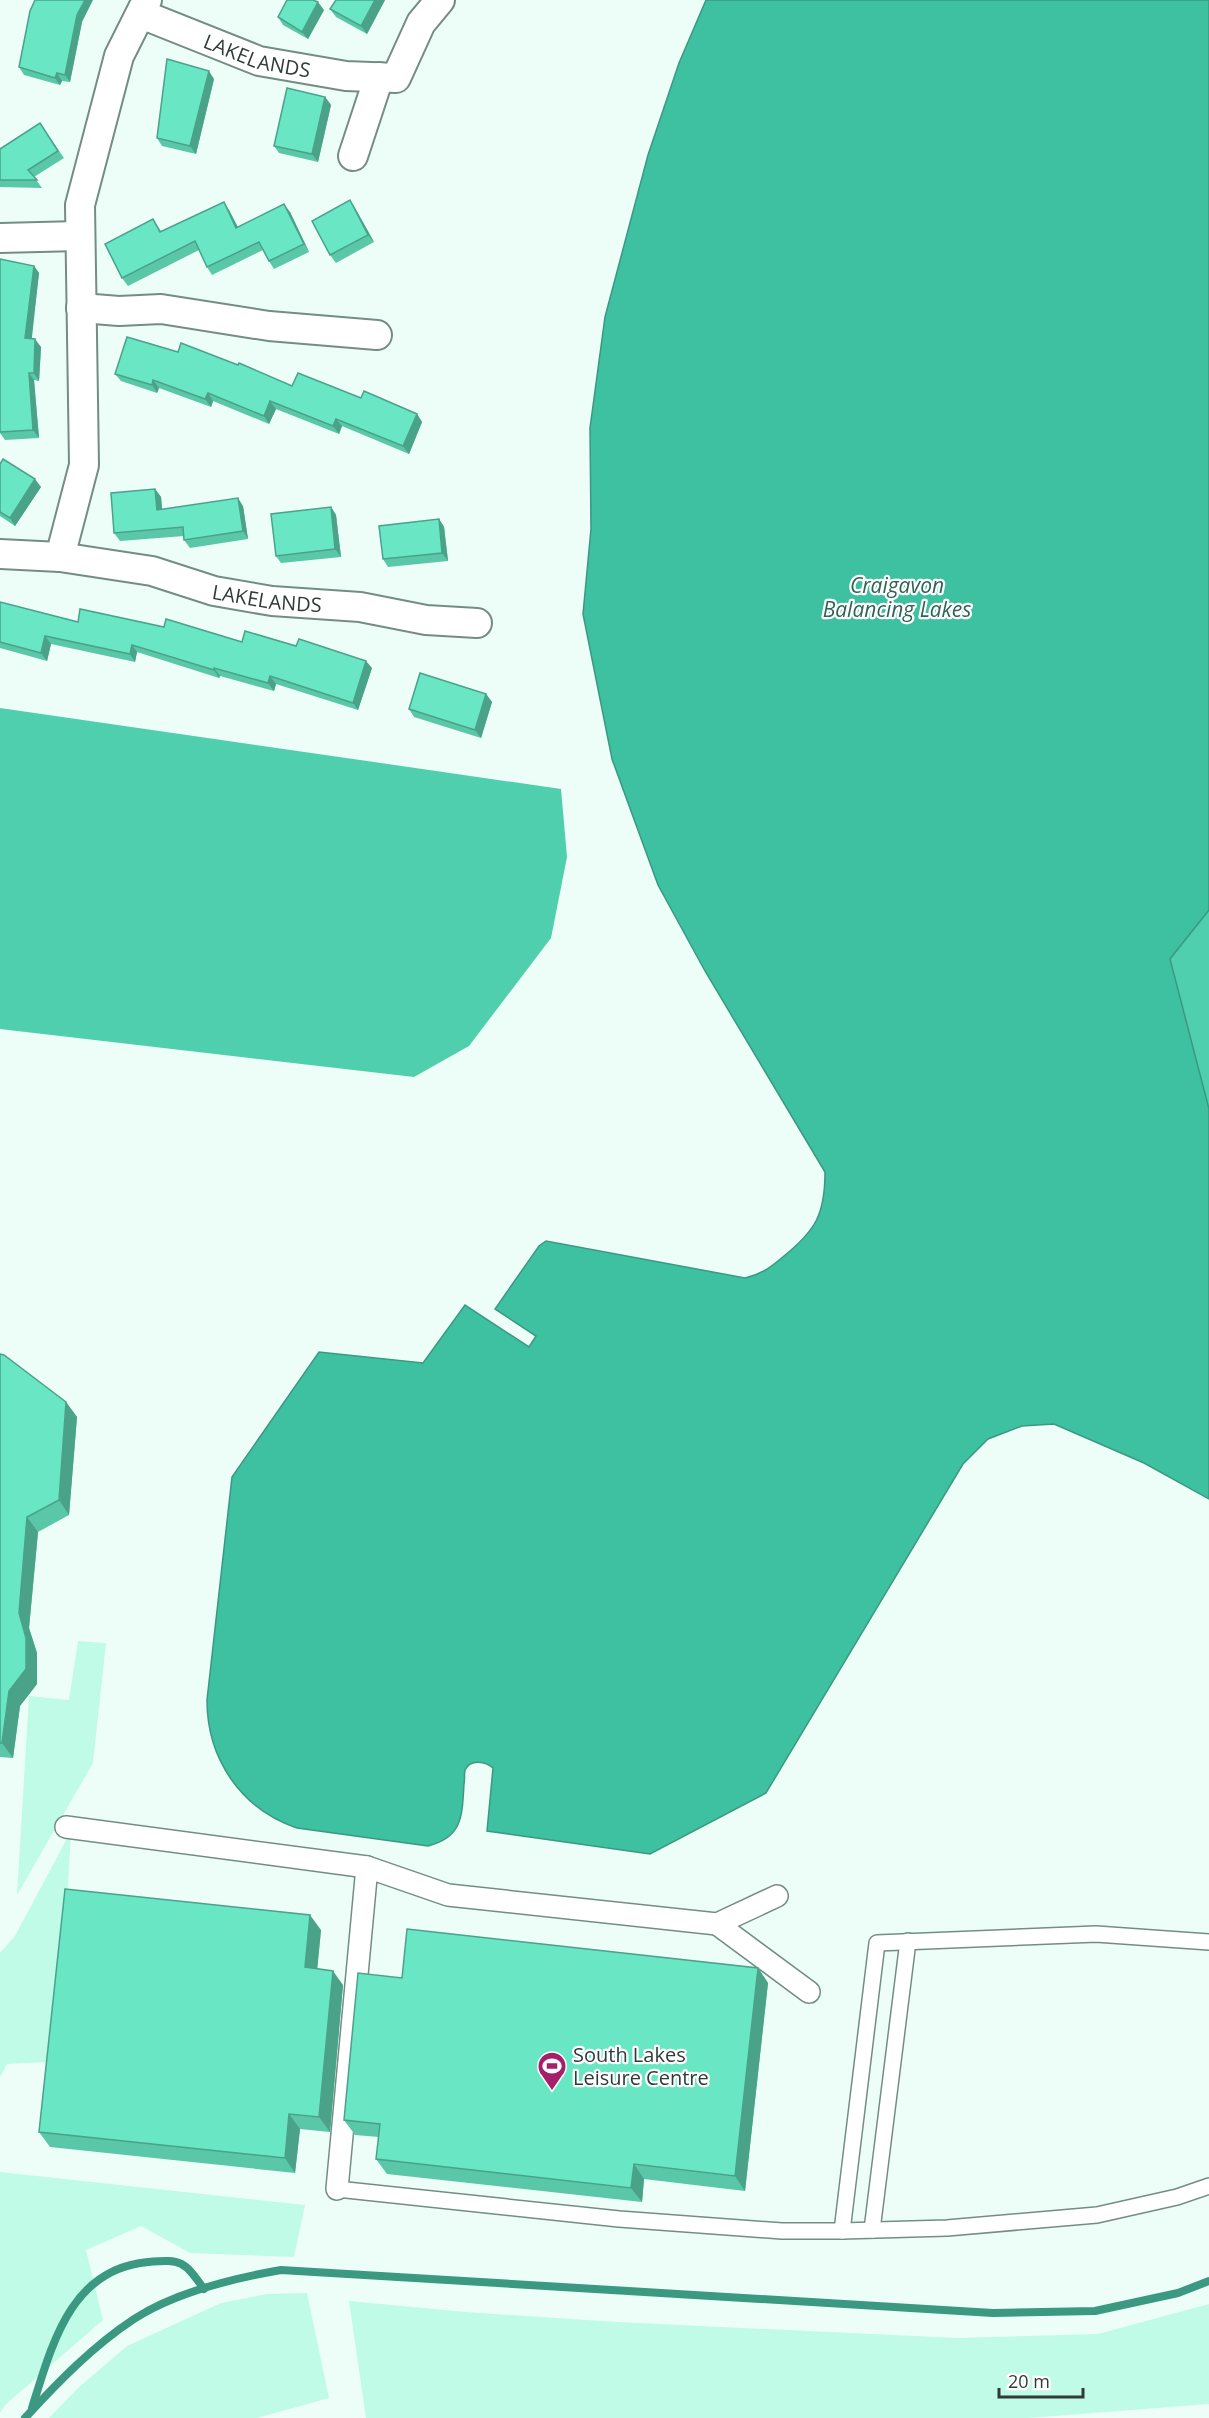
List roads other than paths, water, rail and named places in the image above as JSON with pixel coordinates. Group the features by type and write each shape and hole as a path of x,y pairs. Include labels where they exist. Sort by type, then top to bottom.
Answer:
{"street":[{"name":"LAKELANDS","path":"60,557 84,465 80,205 119,56 144,7 259,61 346,76 396,78 421,23 440,0"},
{"path":"353,156 379,77"},
{"path":"0,238 79,236"},
{"path":"81,308 119,311 161,309 269,326 377,335"},
{"name":"LAKELANDS","path":"0,554 60,557 152,571 214,591 272,601 360,607 426,620 477,623"},
{"path":"66,1827 367,1867 448,1895 717,1924 809,1992"},
{"path":"337,2190 367,1867"},
{"path":"717,1924 777,1896"}],"lane":[{"path":"842,2231 877,1942 1096,1934 1209,1942"},
{"path":"872,2230 908,1941"},
{"path":"337,2190 619,2219 782,2231 842,2231 947,2228 1096,2215 1177,2197 1209,2186"}],"water":[{"name":"Craigavon Balancing Lakes","path":"706,0 1209,0 1209,910 1170,959 1209,1109 1209,1499 1144,1463 1054,1424 1022,1426 988,1439 963,1464 766,1793 650,1854 487,1831 493,1768 479,1762 471,1764 465,1770 461,1815 458,1824 448,1837 440,1842 428,1846 297,1828 259,1808 231,1779 213,1742 207,1700 232,1477 319,1352 423,1363 465,1305 529,1347 536,1336 495,1309 539,1246 546,1241 745,1278 770,1267 804,1238 816,1220 823,1199 825,1172 705,971 658,885 612,759 583,614 591,529 590,428 605,317 648,155 679,63"}],"waterway":[{"path":"32,2408 57,2336 68,2314 82,2295 100,2279 121,2268 148,2262 168,2261 186,2267 204,2289"},
{"path":"25,2418 90,2353 134,2319 186,2294 244,2277 281,2270 993,2313 1095,2311 1178,2293 1209,2281"}],"place":[{"name":"South Lakes Leisure Centre","path":"552,2092"}]}
